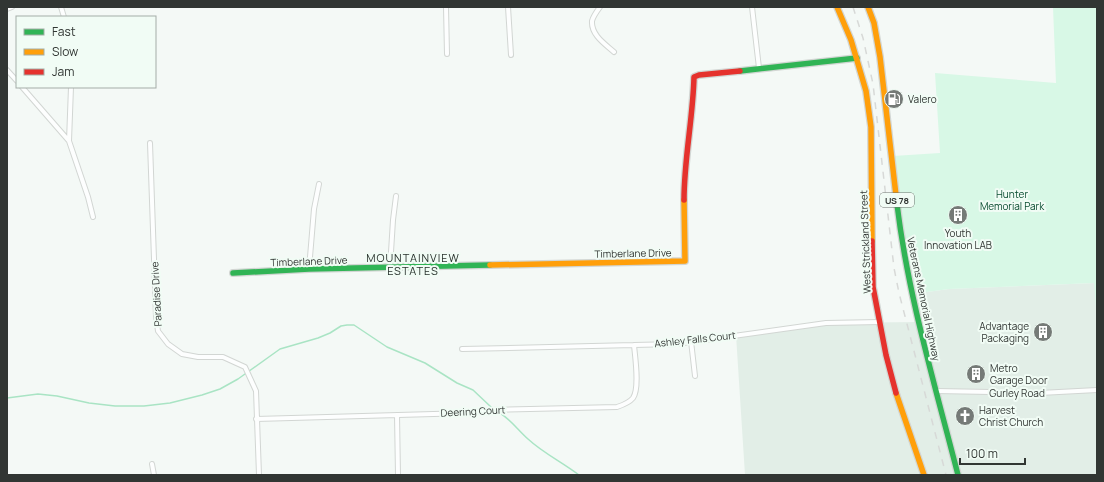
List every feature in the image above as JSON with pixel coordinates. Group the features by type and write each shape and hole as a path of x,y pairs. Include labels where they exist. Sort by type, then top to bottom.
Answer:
{"street":[{"path":"7,9 12,7"},
{"path":"446,7 447,54"},
{"path":"508,7 511,55"},
{"path":"600,7 592,20 593,30 599,39 614,52"},
{"path":"752,7 759,68"},
{"name":"West Strickland Street","path":"837,7 857,58 866,91 871,127 873,287 886,355 897,396 924,475"},
{"name":"Veterans Memorial Highway","path":"868,7 874,23 879,50 902,239 913,300 958,475"},
{"name":"Timberlane Drive","path":"233,273 309,269 685,260 684,185 688,136 693,105 694,77 699,75 759,68 857,58"},
{"path":"7,70 16,80"},
{"path":"23,88 69,141"},
{"path":"71,88 69,141 88,197 93,217"},
{"name":"Paradise Drive","path":"150,143 156,317 158,331 168,344 182,354 198,357 223,357 245,367 256,390 259,475"},
{"path":"309,269 314,209 319,184"},
{"path":"390,268 396,196"},
{"name":"Ashley Falls Court","path":"462,349 676,344 826,323 880,322"},
{"path":"691,342 695,376"},
{"name":"Deering Court","path":"256,419 490,410 617,407 625,405 633,398 637,389 634,345"},
{"name":"Gurley Road","path":"936,391 1018,393 1097,390"},
{"path":"397,414 398,475"},
{"path":"152,464 154,475"}],"shaded area":[{"path":"1095,283 1097,319 1097,475 745,475 736,335 826,323 918,322 912,294 949,289"}],"green space":[{"name":"Hunter Memorial Park","path":"1053,7 1097,7 1097,319 1094,283 949,289 912,294 893,156 940,153 935,73 1056,83"}],"waterway":[{"path":"7,398 38,394 115,406 144,406 170,403 220,389 238,379 280,349 318,338 341,326 354,325 387,347 425,363 457,383 473,390 491,407"},
{"path":"500,413 534,444 579,475"}],"railway":[{"path":"853,7 863,38 873,84 894,268 899,293 946,475"}],"traffic: fast":[{"path":"740,71 857,58"},
{"path":"897,204 915,306 931,374 958,475"},
{"path":"233,273 309,269 490,265"}],"traffic: slow":[{"path":"837,7 851,40 866,91 871,127 872,241"},
{"path":"868,7 874,23 880,57 897,204"},
{"path":"490,265 685,261 684,200"},
{"path":"896,393 924,475"}],"traffic: jam":[{"path":"684,200 685,169 694,77 699,75 740,71"},
{"path":"872,241 873,287 886,355 896,393"}],"place":[{"name":"Valero","path":"894,99"},
{"name":"Youth Innovation LAB","path":"958,215"},
{"name":"Advantage Packaging","path":"1043,332"},
{"name":"Metro Garage Door","path":"976,374"},
{"name":"Harvest Christ Church","path":"965,416"}],"district":[{"name":"MOUNTAINVIEW ESTATES","path":"413,263"}]}
